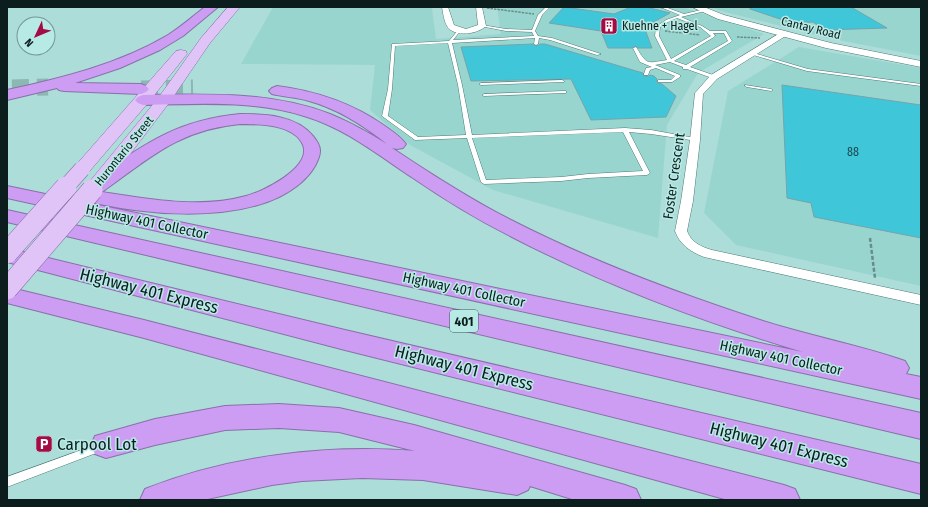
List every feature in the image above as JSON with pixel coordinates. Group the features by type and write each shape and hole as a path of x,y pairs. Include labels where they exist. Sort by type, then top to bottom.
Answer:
{"highway":[{"path":"9,90 68,80 134,57 174,37 212,7"},
{"path":"55,87 142,94 164,100 260,102 309,112 338,123 366,139 431,182 485,215 529,238 592,267 646,290 758,330 838,354 921,375"},
{"path":"193,88 236,88 282,92 327,100 343,106 385,133 406,150 431,182"},
{"path":"7,188 20,187 191,209 215,208 243,203 268,195 285,186 299,175 307,165 311,155 312,145 296,128 284,124 252,119 212,122 177,134 111,174 92,190"},
{"name":"Highway 401 Collector","path":"7,192 921,388"},
{"name":"401","path":"7,216 921,426"},
{"name":"Highway 401 Express","path":"7,254 345,340 921,479"},
{"path":"7,295 144,329 784,500"},
{"path":"7,309 60,321 144,329"},
{"path":"106,445 154,432 225,418 279,416 339,420 414,438 625,500"},
{"path":"156,500 223,480 301,467 391,464 426,467 520,481 615,500"}],"main road":[{"name":"Hurontario Street","path":"7,254 82,169 142,94 219,7"},
{"name":"Hurontario Street","path":"111,174 205,41 234,7"},
{"name":"Hurontario Street","path":"7,289 92,190"}],"street":[{"path":"445,7 451,26 459,30 475,30 482,26 479,7"},
{"name":"Cantay Road","path":"700,9 783,35 921,64"},
{"name":"Foster Crescent","path":"783,35 714,77 699,93 695,140 687,200 681,231 684,238 691,246 709,254 921,300"}],"lane":[{"path":"533,31 540,15 548,7"},
{"path":"662,7 684,15"},
{"path":"700,9 676,17 660,25 657,34 670,62 714,77"},
{"path":"676,17 698,25 710,32 725,32 730,41 685,68"},
{"path":"482,26 506,30 533,31"},
{"path":"459,30 450,42 460,85 469,136 484,182 562,179 647,173 625,130"},
{"path":"533,31 537,37 536,44"},
{"path":"650,64 670,62 713,36 710,32"},
{"path":"599,54 537,37 393,45 390,89 385,116 417,139 625,130 695,140"},
{"path":"635,48 642,61 678,76 672,81 660,81"},
{"path":"752,53 807,70 921,85"},
{"path":"646,74 648,69 656,67"},
{"path":"481,84 562,81"},
{"path":"747,86 771,90"},
{"path":"484,95 564,92"},
{"path":"7,482 106,445"}],"path":[{"path":"482,7 540,15"},
{"path":"870,238 876,278"}],"shaded area":[{"path":"273,7 433,7 436,39 501,34 497,7 682,7 764,34 698,73 667,125 658,238 493,190 410,145 370,110 375,65 241,64"},
{"path":"710,7 921,7 921,56 828,38"},
{"path":"799,47 921,68 921,286 736,245 704,213 728,91"}],"building":[{"name":"Kuehne + Hagel","path":"564,7 614,14 631,7 646,7 670,13 650,24 646,32 652,48 638,48 636,46 632,48 608,48 601,31 549,23"},
{"path":"750,7 851,7 887,28 825,30 813,22 792,23 750,9"},
{"path":"533,44 537,46 540,44 545,44 643,73 644,76 654,76 657,79 657,83 662,84 676,96 666,117 591,120 571,79 471,81 461,47"},
{"path":"782,85 921,105 921,238 814,217 811,203 787,198"}],"tunnel":[{"path":"12,88 48,87"},
{"path":"141,89 193,88"}],"place":[{"name":"Kuehne + Hagel","path":"609,26"},
{"name":"Carpool Lot","path":"44,444"}]}
